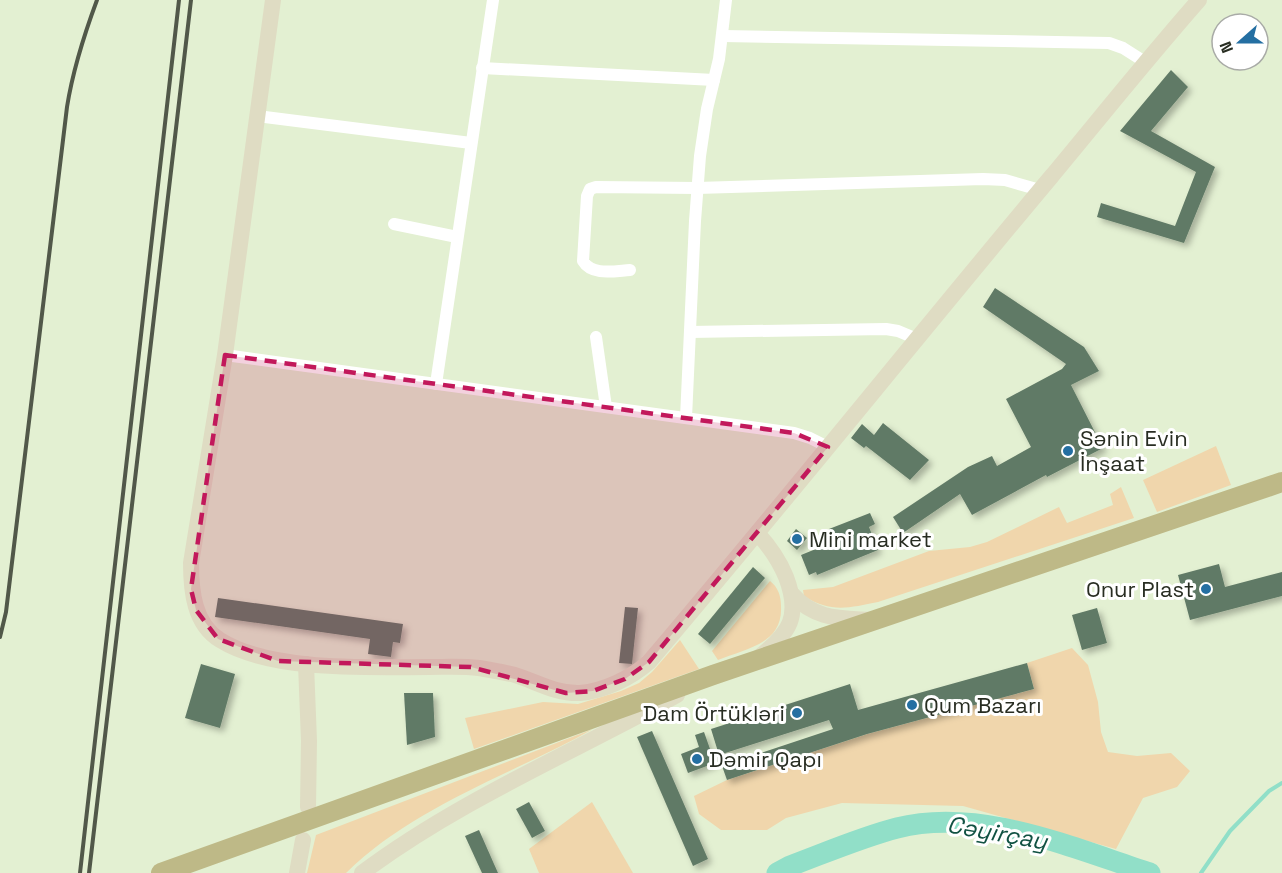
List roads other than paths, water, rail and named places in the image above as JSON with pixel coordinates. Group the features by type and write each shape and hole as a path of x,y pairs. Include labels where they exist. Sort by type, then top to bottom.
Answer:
{"main road":[{"path":"273,0 225,355 191,563 191,589 196,610 218,639 241,651 278,661 306,664 471,667 514,675 566,693 593,691 631,676 649,662 758,534 1145,62 1199,0"},
{"path":"161,873 753,661 1282,482"},
{"path":"753,661 786,632 794,610 792,594 779,561 771,547 758,534"},
{"path":"792,594 801,604 816,613 832,617 874,620"},
{"path":"306,664 309,741 308,807"},
{"path":"362,873 434,824 713,675"},
{"path":"297,873 303,840"}],"street":[{"path":"436,384 493,0"},
{"path":"686,418 697,188 703,132 723,36 726,0"},
{"path":"723,36 1108,44 1123,48 1145,62"},
{"path":"482,68 714,81"},
{"path":"257,116 471,142"},
{"path":"630,270 594,271 588,269 583,261 587,196 590,189 596,187 697,188 983,179 1005,180 1040,190"},
{"path":"394,224 457,237"},
{"path":"690,332 886,329 917,339"},
{"path":"596,337 606,407"},
{"path":"225,355 794,433 828,447"}],"waterway":[{"path":"1201,873 1230,831 1269,791 1282,783"},
{"name":"Cəyirçay","path":"777,873 870,836 897,828 929,823 993,826 1025,833 1150,873"}],"railway":[{"path":"0,637 6,612 67,107 79,52 97,0"},
{"path":"80,873 179,0"},
{"path":"89,873 191,0"}],"place":[{"name":"Sənin Evin İnşaat","path":"1068,451"},
{"name":"Mini market","path":"797,539"},
{"name":"Onur Plast","path":"1206,589"},
{"name":"Qum Bazarı","path":"912,705"},
{"name":"Dam Örtükləri","path":"797,713"},
{"name":"Dəmir Qapı","path":"697,759"}]}
